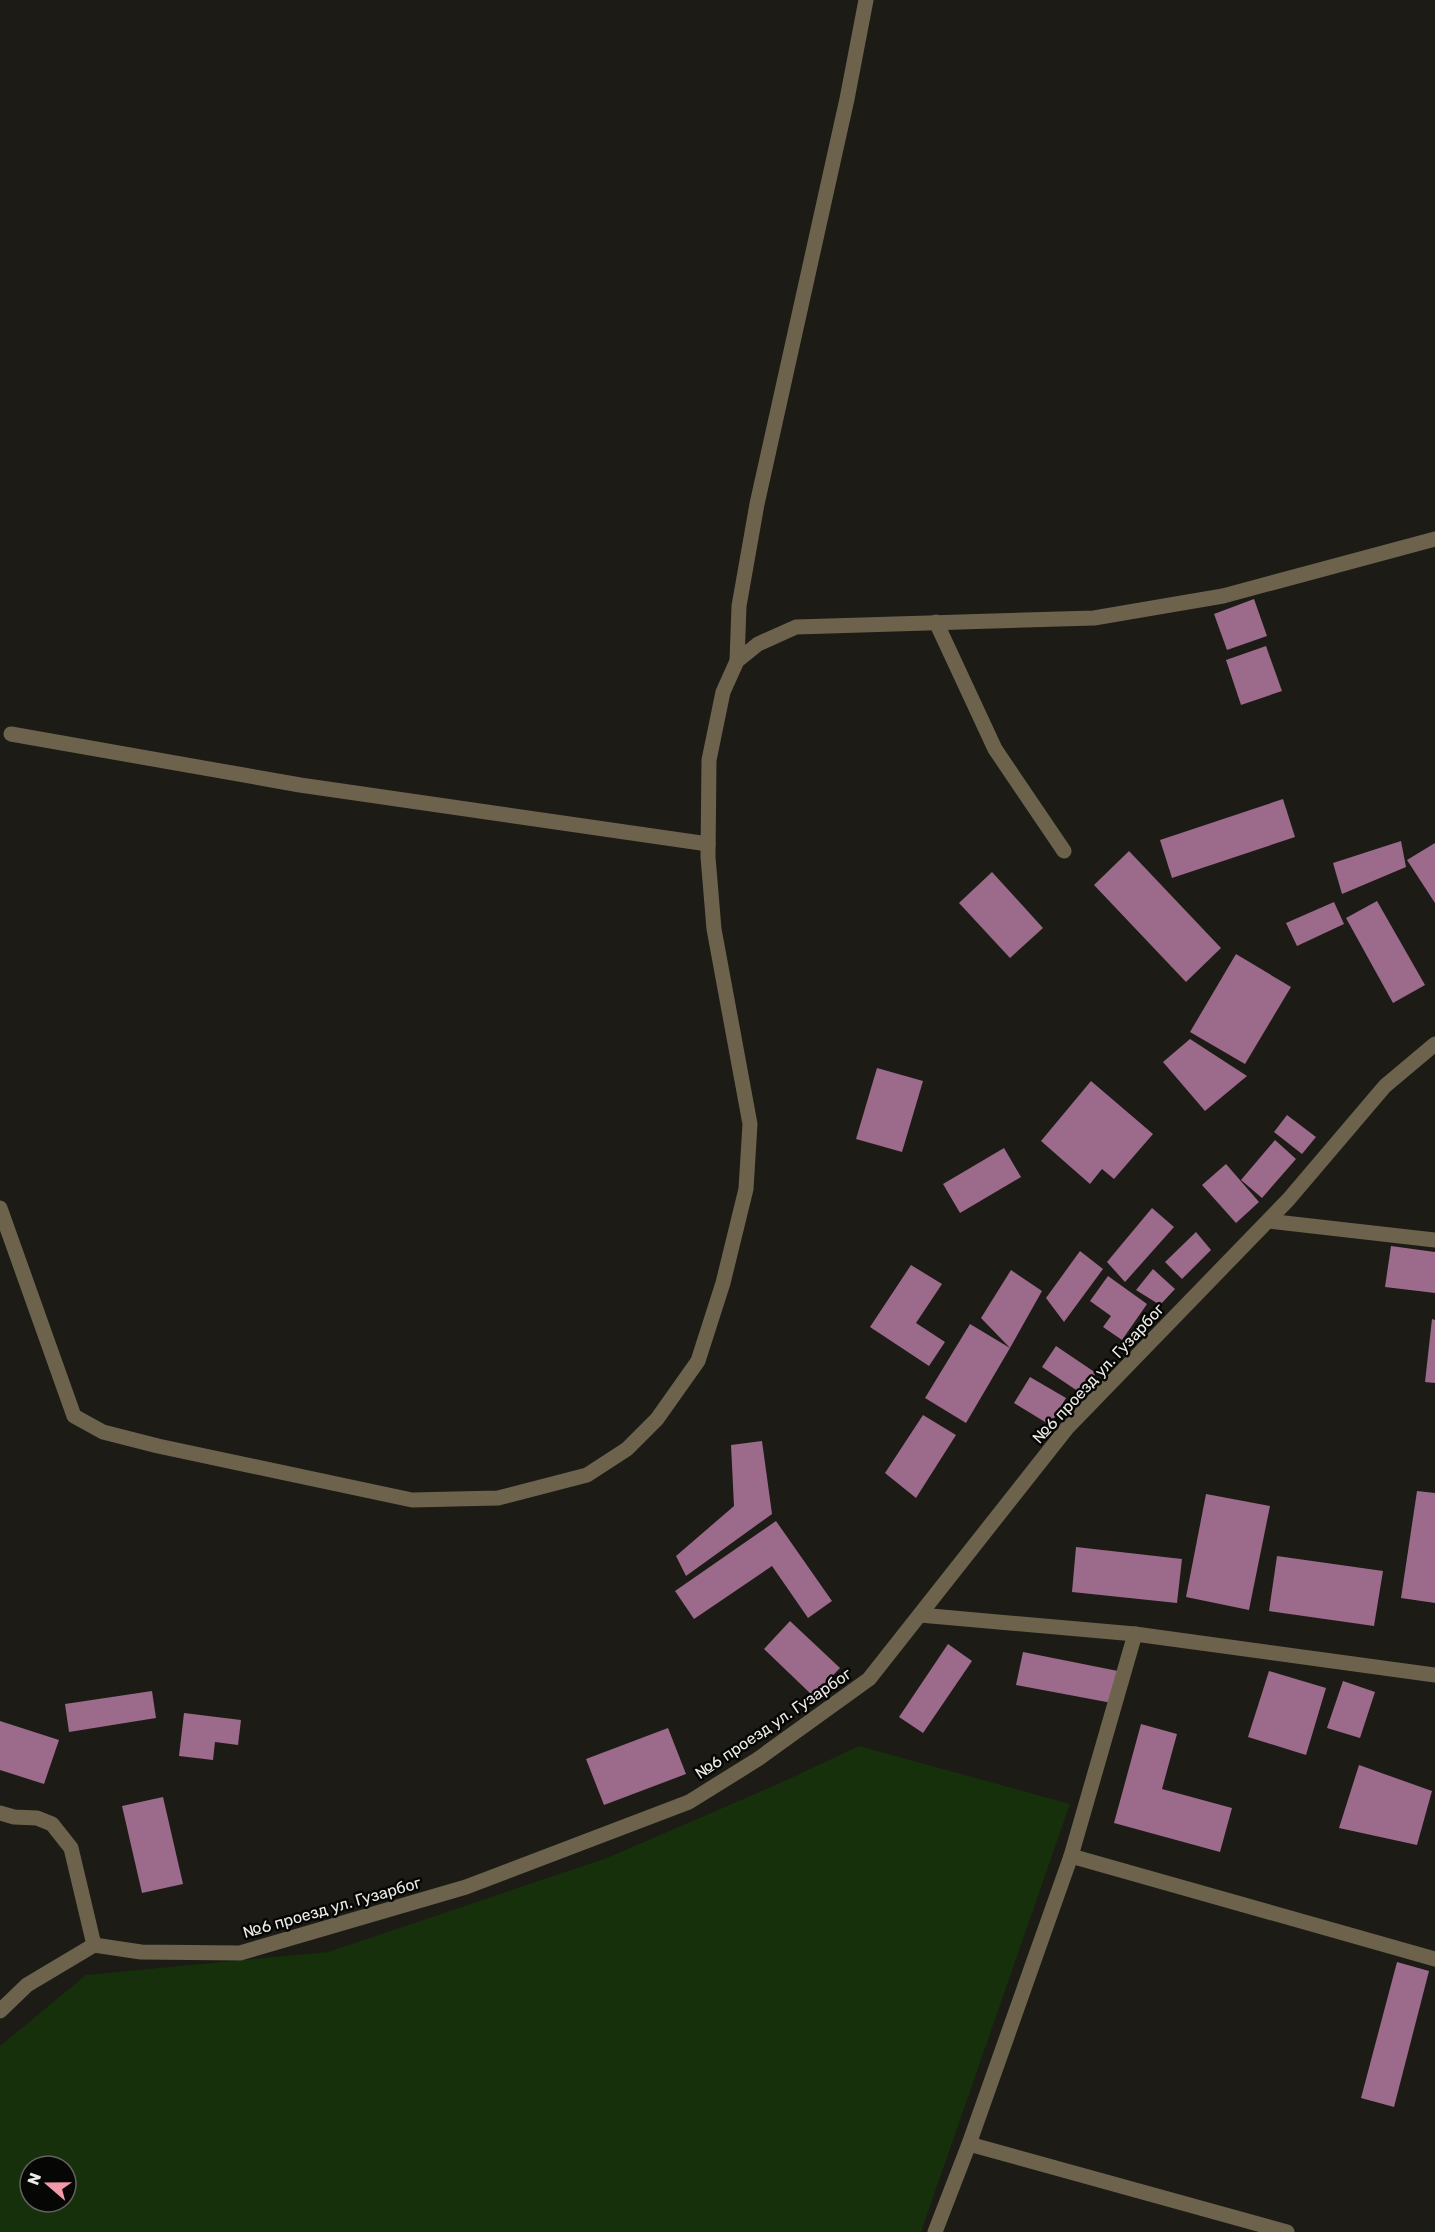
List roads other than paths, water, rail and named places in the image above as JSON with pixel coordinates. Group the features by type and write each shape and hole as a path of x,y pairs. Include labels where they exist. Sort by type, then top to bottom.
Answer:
{"street":[{"path":"0,1208 74,1416 102,1432 412,1500 498,1498 587,1475 627,1449 657,1419 698,1361 723,1283 746,1189 750,1124 714,929 708,844 709,760 723,692 737,661 739,606 757,504 847,99 866,0"},
{"path":"737,661 758,644 796,627 1095,618 1223,596 1435,539"},
{"path":"936,622 995,750 1064,851"},
{"path":"11,734 300,785 708,844"},
{"name":"№6 проезд ул. Гузарбог","path":"94,1945 141,1952 240,1953 466,1887 689,1802 758,1760 869,1679 1067,1428 1288,1200 1385,1086 1435,1044"},
{"path":"1268,1221 1435,1240"},
{"path":"920,1615 1135,1634 1435,1675"},
{"path":"935,2232 969,2144 1071,1856 1135,1634"},
{"path":"0,1813 14,1817 37,1818 52,1824 71,1848 94,1945 27,1985 0,2011"},
{"path":"1071,1856 1435,1959"},
{"path":"969,2144 1287,2232"}]}
